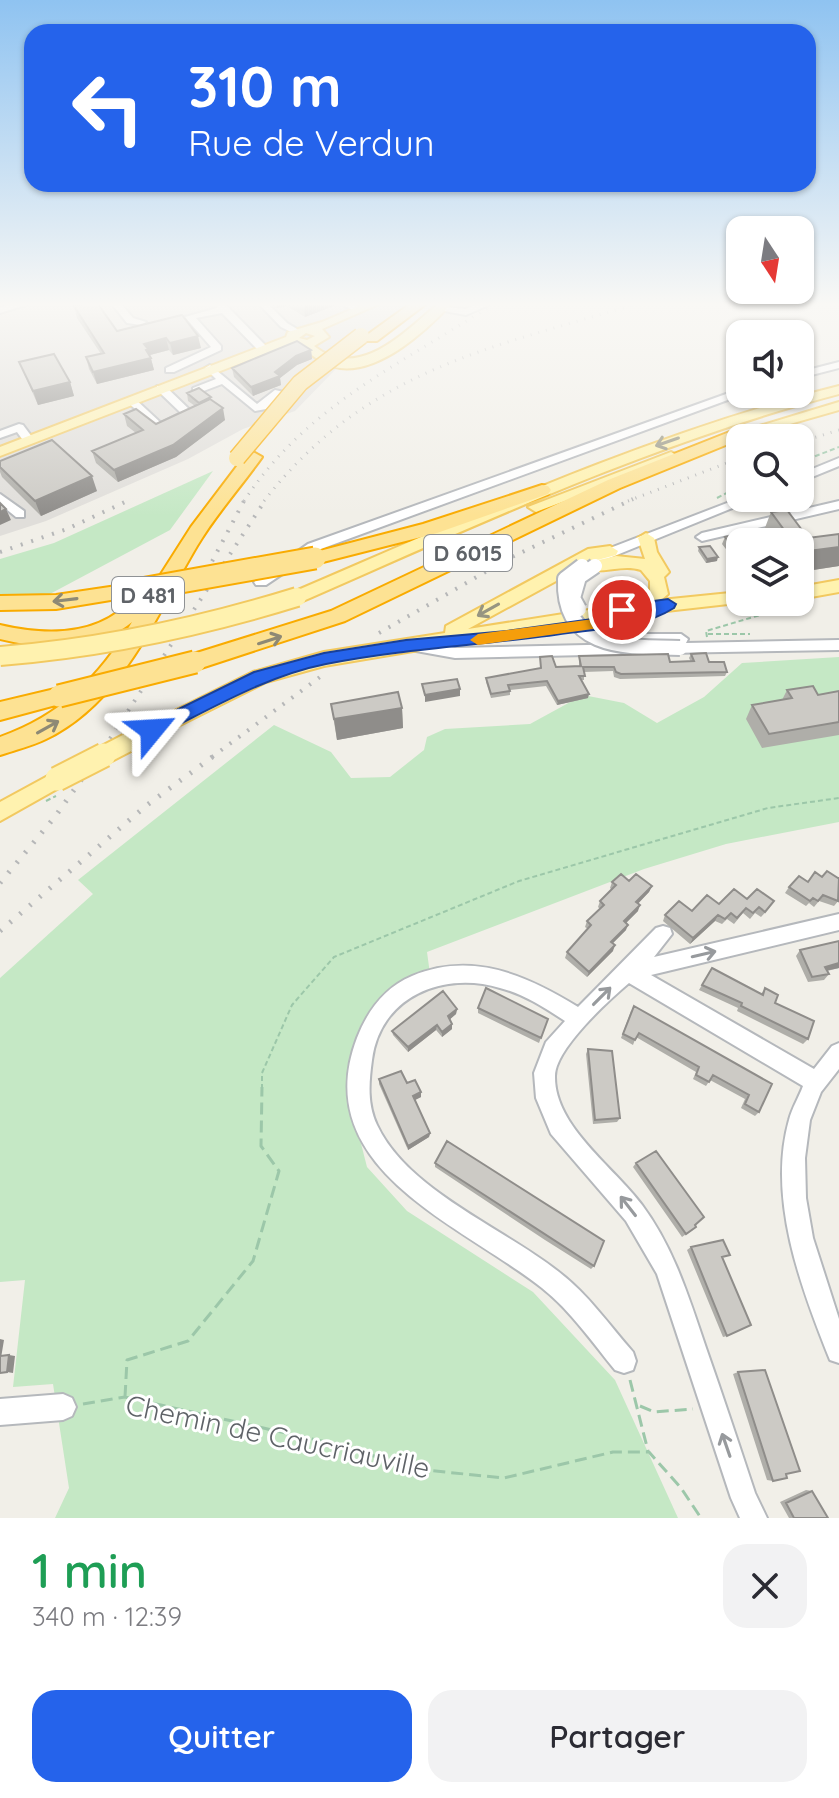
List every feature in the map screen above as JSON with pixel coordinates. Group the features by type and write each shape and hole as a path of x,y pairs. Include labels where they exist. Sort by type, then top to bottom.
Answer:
{"highway":[{"name":"D 481","path":"0,632 39,640 71,639 103,630 130,613 149,594 165,564 245,458 325,375"},
{"name":"D 6015","path":"0,711 195,662 338,616 520,527 726,432"},
{"name":"D 481","path":"0,746 54,725 91,698 127,651 191,541 245,458"},
{"name":"D 6015","path":"0,603 56,602 130,591 384,544 445,526 542,490"}],"main road":[{"path":"4,450 161,388 217,375"},
{"name":"D 6015","path":"745,424 839,390"},
{"name":"D 6015","path":"749,424 839,406"},
{"name":"D 6015","path":"542,490 629,456 726,430"},
{"path":"0,656 81,647 172,631 297,597 404,561 726,431"},
{"path":"297,597 475,522 542,490"},
{"path":"646,538 669,596"},
{"path":"438,638 594,553 610,551"},
{"path":"588,566 622,559 646,566 655,576 660,587 655,599 622,610"},
{"path":"814,592 839,586"},
{"path":"648,617 669,596"},
{"path":"0,812 57,779 260,677 324,659 622,610 669,596 726,599"},
{"path":"408,645 526,634 726,605"},
{"path":"0,797 57,779"}],"street":[{"path":"197,390 217,375 255,408 262,407 279,392"},
{"path":"130,400 160,428 188,414 161,388"},
{"path":"261,582 313,547 726,397"},
{"path":"0,435 19,427 29,441"},
{"path":"4,450 23,460"},
{"path":"814,472 839,462"},
{"path":"0,498 20,514"},
{"path":"702,537 839,505"},
{"path":"680,648 618,645 588,634 577,627 563,592 565,579 610,551 726,508"},
{"path":"588,566 577,582 573,598 579,611 601,631 633,639 839,644"},
{"path":"408,645 455,653 680,648 708,643"},
{"path":"628,972 839,922"},
{"path":"663,934 628,972 604,992 553,1049 544,1073 546,1098 559,1126 634,1213 667,1268 744,1498 754,1518"},
{"path":"579,1019 536,992 490,974 452,972 414,984 386,1004 369,1030 359,1064 359,1100 373,1144 408,1184 553,1281 624,1361"},
{"path":"628,972 815,1081"},
{"path":"839,1053 815,1081 797,1125 794,1183 802,1247 839,1351"},
{"path":"0,1412 63,1407"}],"path":[{"path":"814,457 839,447"},
{"path":"719,494 726,491"},
{"path":"708,643 706,631 745,616"},
{"path":"125,1397 127,1360 188,1341 253,1261 279,1171 261,1146 262,1073 292,1005 334,957 519,881 768,808 839,798"},
{"path":"624,1361 639,1406 649,1452 681,1488 701,1518"},
{"name":"Chemin de Caucriauville","path":"63,1407 125,1397 339,1445 415,1469 504,1478 613,1452 649,1452"},
{"path":"639,1406 654,1412 713,1408"}],"shaded area":[{"path":"0,375 330,375 295,411 243,429 188,459 46,521 0,536"}],"green space":[{"path":"213,471 170,530 48,595 0,595 0,559 54,543"},
{"path":"839,657 839,822 726,844 644,869 427,952 430,974 367,1029 356,1124 367,1167 407,1211 533,1292 615,1380 678,1518 55,1518 69,1488 53,1384 13,1387 25,1280 0,1282 0,978 93,894 78,880 274,725 331,752 351,778 390,777 424,750 427,737 445,729 530,724 583,695 624,703 657,723 704,697 742,663"}],"building":[{"path":"25,375 66,375 70,382 33,391"},
{"path":"239,375 280,376 251,387"},
{"path":"199,388 211,397 199,403 187,393"},
{"path":"210,399 223,408 173,445 114,470 92,451 143,430 124,414 136,409 156,424"},
{"path":"52,440 92,476 35,501 0,467 0,461"},
{"path":"771,512 788,512 800,528 783,528"},
{"path":"839,534 839,547 814,550 814,537"},
{"path":"710,546 718,557 707,559 699,547"},
{"path":"706,653 709,662 724,662 727,672 621,674 614,667 583,667 585,676 579,676 589,694 558,701 547,681 508,685 510,691 491,694 486,678 541,668 540,657 552,656 556,667 581,666 579,656 668,654 670,662 694,661 691,654"},
{"path":"457,679 460,689 425,695 422,684"},
{"path":"813,686 818,695 839,691 839,722 769,734 752,705 792,698 787,690"},
{"path":"398,692 402,708 334,719 331,704"},
{"path":"827,871 839,878 838,901 823,895 818,901 813,898 810,901 789,887 799,876 808,882 815,872 822,877"},
{"path":"621,874 629,881 636,874 652,886 636,902 640,905 624,921 628,925 611,942 615,945 589,972 567,952 591,925 587,921 604,905 600,901 616,885 612,882"},
{"path":"734,889 747,899 757,889 774,901 765,912 759,907 753,913 746,908 737,918 731,913 725,919 718,915 693,938 665,915 679,901 692,911 707,895 719,904"},
{"path":"839,941 839,963 825,967 829,974 812,977 800,950"},
{"path":"712,968 763,995 765,988 778,995 775,1003 814,1021 808,1039 702,985"},
{"path":"486,988 548,1019 541,1038 478,1008"},
{"path":"443,991 457,1009 448,1016 452,1024 442,1032 437,1025 408,1047 392,1031"},
{"path":"634,1006 772,1084 759,1112 745,1104 749,1095 713,1075 709,1082 696,1075 699,1067 639,1033 635,1040 623,1034"},
{"path":"588,1049 612,1051 620,1118 595,1120"},
{"path":"401,1071 407,1083 415,1080 421,1092 413,1096 430,1133 408,1146 379,1079"},
{"path":"447,1141 604,1241 594,1266 435,1163"},
{"path":"656,1151 704,1217 686,1234 636,1163"},
{"path":"723,1240 730,1255 722,1257 751,1325 727,1336 691,1247"},
{"path":"9,1355 7,1372 0,1373 0,1356"},
{"path":"765,1370 800,1471 773,1481 738,1372"},
{"path":"812,1491 828,1518 794,1518 786,1503"}],"railway":[{"path":"244,501 296,438 379,375"},
{"path":"264,501 303,457 344,422 387,393 423,375"},
{"path":"814,438 839,430"},
{"path":"632,499 726,463"},
{"path":"207,571 245,499"},
{"path":"98,757 266,499"},
{"path":"379,633 510,558 632,499"},
{"path":"628,501 632,499"},
{"path":"0,552 67,529 125,502"},
{"path":"212,757 320,677"},
{"path":"0,883 54,818 99,755"},
{"path":"0,931 147,805 215,755"}],"slow traffic":[{"path":"478,640 594,625"}],"route":[{"path":"152,730 226,692 287,668 406,645 507,636 648,617 665,609 668,604 622,610"}]}
